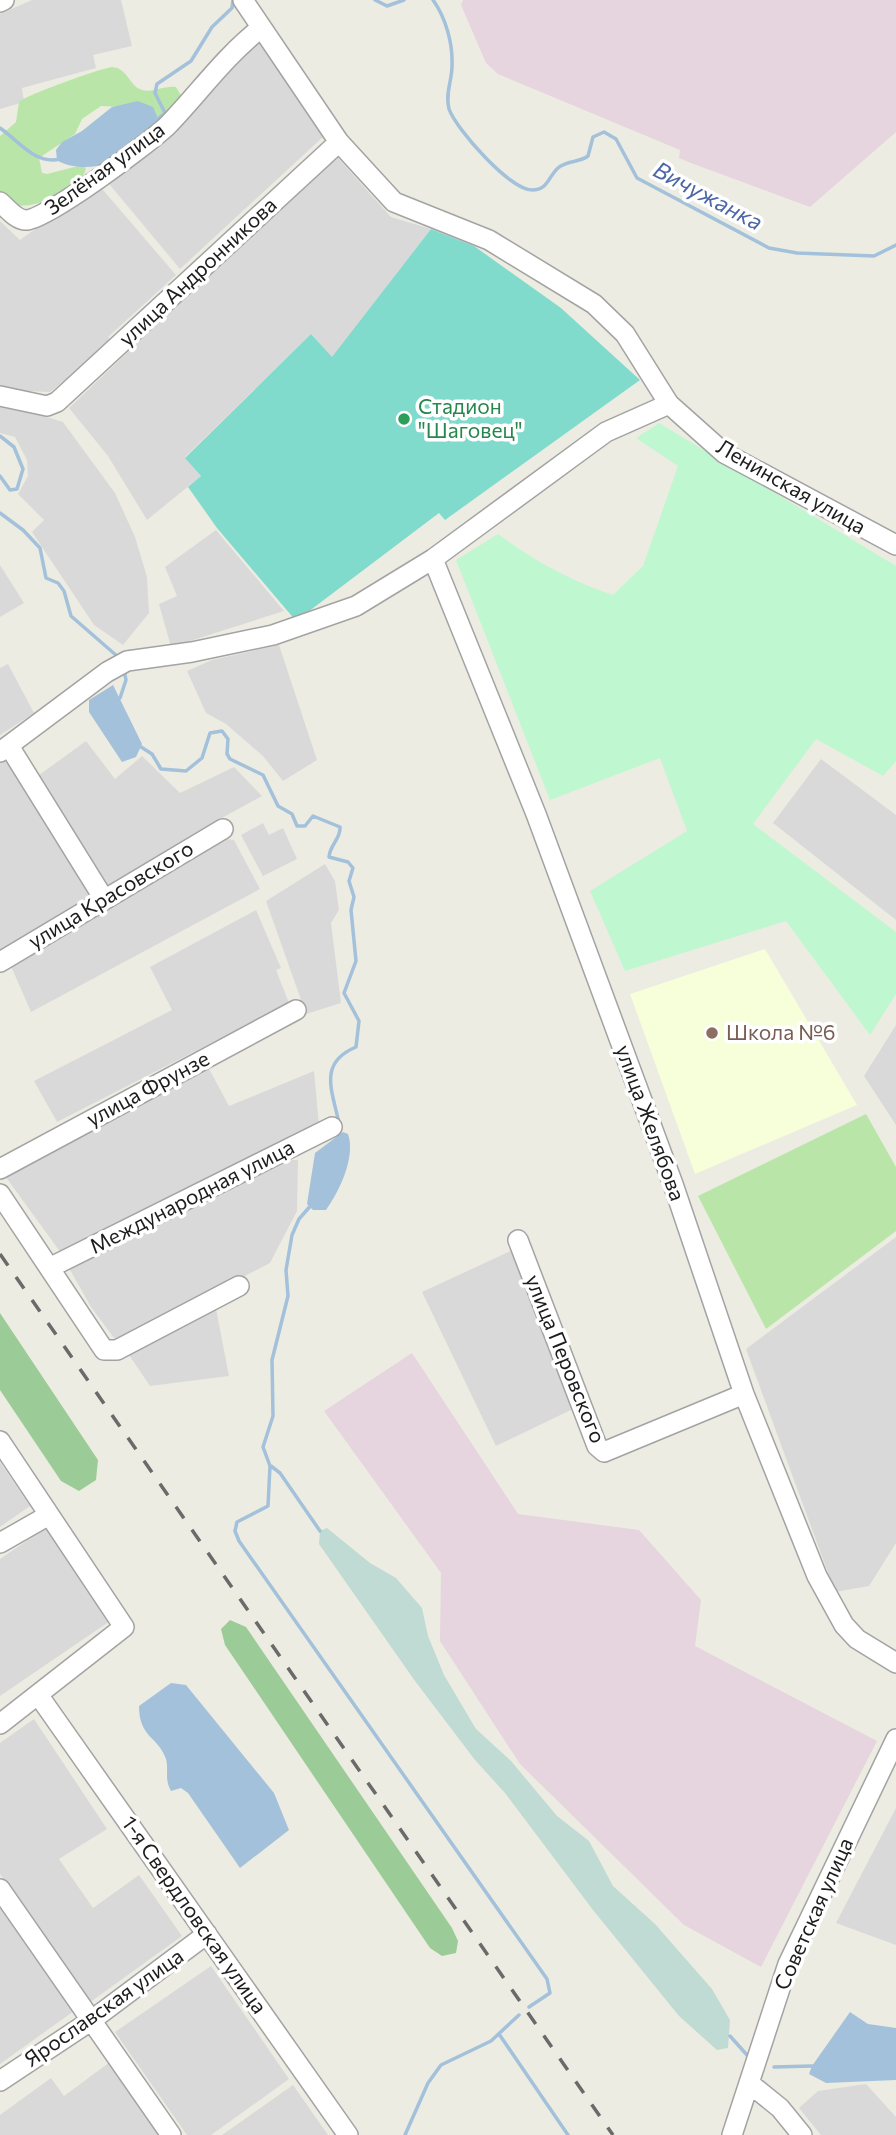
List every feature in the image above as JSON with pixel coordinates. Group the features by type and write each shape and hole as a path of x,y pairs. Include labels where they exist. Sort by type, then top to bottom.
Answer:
{"street":[{"name":"Ленинская улица","path":"244,1 339,142 394,202 489,240 609,315 625,334 669,404 723,453 896,545"},
{"name":"Зелёная улица","path":"0,202 17,217 26,220 40,216 60,204 167,127 197,90 261,28"},
{"name":"улица Андронникова","path":"0,396 47,406 57,402 339,142"},
{"path":"104,899 5,749 107,672 127,661 192,652 273,635 356,606 433,559 606,432 669,404"},
{"name":"улица Желябова","path":"433,559 573,913 673,1184 744,1394 826,1594 844,1625 857,1639 896,1663"},
{"name":"улица Красовского","path":"0,962 223,829"},
{"name":"улица Фрунзе","path":"0,1169 296,1010"},
{"name":"Международная улица","path":"51,1267 332,1127"},
{"path":"0,1194 104,1350 117,1350 239,1286"},
{"name":"улица Перовского","path":"518,1240 597,1446 604,1452 744,1394"},
{"path":"0,1441 124,1626 40,1696 0,1724"},
{"path":"0,1543 49,1515"},
{"name":"1-я Свердловская улица","path":"40,1696 348,2135"},
{"name":"Советская улица","path":"732,2135 788,1964 896,1739"},
{"path":"0,1889 171,2135"},
{"name":"Ярославская улица","path":"0,2081 92,2020 207,1934"},
{"path":"749,2083 780,2108 802,2135"}],"shaded area":[{"path":"32,0 121,0 132,46 93,55 96,68 22,88 24,102 0,109 0,14"},
{"path":"463,0 896,0 896,132 810,207 679,158 680,150 498,74 486,63 461,5"},
{"path":"257,40 324,136 180,269 105,179 190,117 186,112"},
{"path":"138,101 153,107 157,116 155,126 104,164 80,167 57,160 56,150 62,142 82,131 112,107"},
{"path":"338,158 391,217 431,229 332,358 311,334 185,457 201,476 147,520 108,456 69,408 324,166"},
{"path":"98,184 176,275 108,337 112,342 50,392 0,390 0,221 20,240"},
{"name":"Стадион \"Шаговец\"","path":"431,229 474,246 561,308 640,380 445,520 439,513 296,621 217,528 188,487 201,476 185,458 311,334 332,357"},
{"path":"0,403 63,422 115,493 135,537 147,577 149,613 123,645 94,625 32,532 44,520 18,494 28,476 27,460 15,437 0,433"},
{"path":"659,423 896,566 896,761 883,776 816,739 753,824 896,932 896,994 870,1035 786,921 625,971 590,891 687,831 660,758 550,800 456,560 498,534 553,569 613,595 643,566 678,466 636,438"},
{"path":"216,530 284,611 171,647 159,604 177,596 165,567"},
{"path":"0,565 24,603 0,617"},
{"path":"279,645 317,760 283,781 263,756 226,724 206,713 187,671 212,660"},
{"path":"8,664 34,713 0,735 0,668"},
{"path":"113,685 142,744 136,757 122,762 89,712 89,700"},
{"path":"86,741 115,779 142,756 180,793 234,767 262,796 198,831 106,889 35,778"},
{"path":"9,755 92,890 90,898 0,954 0,762"},
{"path":"821,759 896,815 896,920 773,823"},
{"path":"263,823 269,835 283,828 297,859 263,876 241,835"},
{"path":"227,839 234,840 260,889 31,1012 10,964"},
{"path":"325,864 335,881 339,910 331,923 341,1003 306,1014 266,901"},
{"path":"256,910 281,968 276,970 289,1003 57,1122 34,1081 172,1010 150,967"},
{"path":"765,949 857,1105 695,1174 630,994"},
{"path":"896,1025 896,1125 864,1076"},
{"path":"207,1065 229,1106 314,1071 319,1125 224,1169 61,1253 5,1176"},
{"path":"343,1132 348,1134 350,1143 345,1174 326,1210 313,1210 307,1204 315,1153"},
{"path":"284,1160 298,1160 297,1211 270,1263 117,1342 91,1307 69,1268"},
{"path":"896,1237 896,1543 869,1586 835,1592 746,1349"},
{"path":"515,1249 573,1409 496,1446 422,1292"},
{"path":"216,1309 229,1376 150,1386 129,1355"},
{"path":"412,1353 518,1514 639,1530 701,1600 695,1646 877,1741 761,1967 684,1925 520,1764 440,1641 441,1573 324,1411"},
{"path":"0,1462 30,1506 0,1527"},
{"path":"47,1527 110,1621 0,1696 0,1559"},
{"path":"327,1528 370,1563 396,1578 422,1608 428,1636 444,1675 476,1729 511,1761 557,1816 589,1841 613,1886 655,1924 712,1989 730,2020 728,2048 717,2050 679,2016 593,1910 505,1793 475,1760 415,1681 319,1544 320,1531"},
{"path":"171,1683 186,1685 274,1793 289,1830 240,1868 188,1793 181,1788 171,1791 163,1751 142,1725 139,1706"},
{"path":"34,1719 107,1829 59,1859 93,1908 139,1875 182,1936 89,2003 0,1874 0,1743"},
{"path":"896,1808 896,1945 836,1923"},
{"path":"0,1906 74,2011 0,2064"},
{"path":"211,1966 289,2079 211,2135 187,2135 115,2032"},
{"path":"850,2012 868,2024 896,2028 896,2080 826,2083 809,2074"},
{"path":"110,2062 161,2135 0,2135 0,2115 51,2078 64,2096"},
{"path":"866,2084 896,2117 896,2135 821,2135 799,2108 818,2091"},
{"path":"293,2085 328,2135 222,2135 242,2121"}],"green space":[{"path":"112,67 122,70 134,85 142,90 176,87 182,97 161,119 121,107 101,106 82,119 75,134 39,158 42,173 82,165 86,168 83,176 67,190 45,201 23,206 14,205 0,193 0,136 16,122 19,102 63,83"},
{"path":"866,1114 896,1167 896,1231 766,1329 698,1196"},
{"path":"0,1313 98,1460 96,1480 79,1491 61,1481 0,1390"},
{"path":"230,1620 246,1627 452,1928 458,1941 456,1953 442,1956 430,1948 225,1645 221,1629"}],"waterway":[{"name":"Вичужанка","path":"154,122 165,113 155,93 157,84 191,61 212,27 232,8 233,0"},
{"name":"Вичужанка","path":"375,0 387,6 404,0"},
{"name":"Вичужанка","path":"433,0 445,23 451,49 449,109 462,130 485,157 522,187 532,190 541,188 562,165 588,156 593,137 604,132 616,139 637,178 769,248 797,253 874,256 896,245"},
{"name":"Вичужанка","path":"0,128 35,155 43,159 60,159"},
{"path":"0,436 14,447 23,469 17,489 10,490 0,476"},
{"path":"0,513 23,530 40,548 46,578 58,583 64,591 71,616 117,656"},
{"path":"120,698 126,680 124,670"},
{"path":"141,747 152,754 161,769 186,771 202,758 210,733 222,731 228,739 227,754 230,759 263,775 278,806 292,814 297,826 305,826 313,816 340,827 329,857 348,862 353,868 349,881 354,897 351,910 356,961 344,993 359,1021 356,1047 336,1061 332,1069 331,1089 339,1123"},
{"path":"313,1203 299,1219 292,1235 286,1270 288,1296 272,1360 273,1416 263,1447 270,1466 268,1506 237,1522 235,1531 239,1541 547,1979 550,1993 529,2007"},
{"path":"271,1466 280,1473 320,1531"},
{"path":"405,2135 428,2083 441,2065 491,2041 519,2015"},
{"path":"499,2034 568,2135"},
{"path":"730,2036 747,2055"},
{"path":"774,2067 812,2066"}],"railway":[{"path":"0,1254 613,2135"}],"place":[{"name":"Стадион \"Шаговец\"","path":"404,419"},
{"name":"Школа №6","path":"712,1033"}]}
